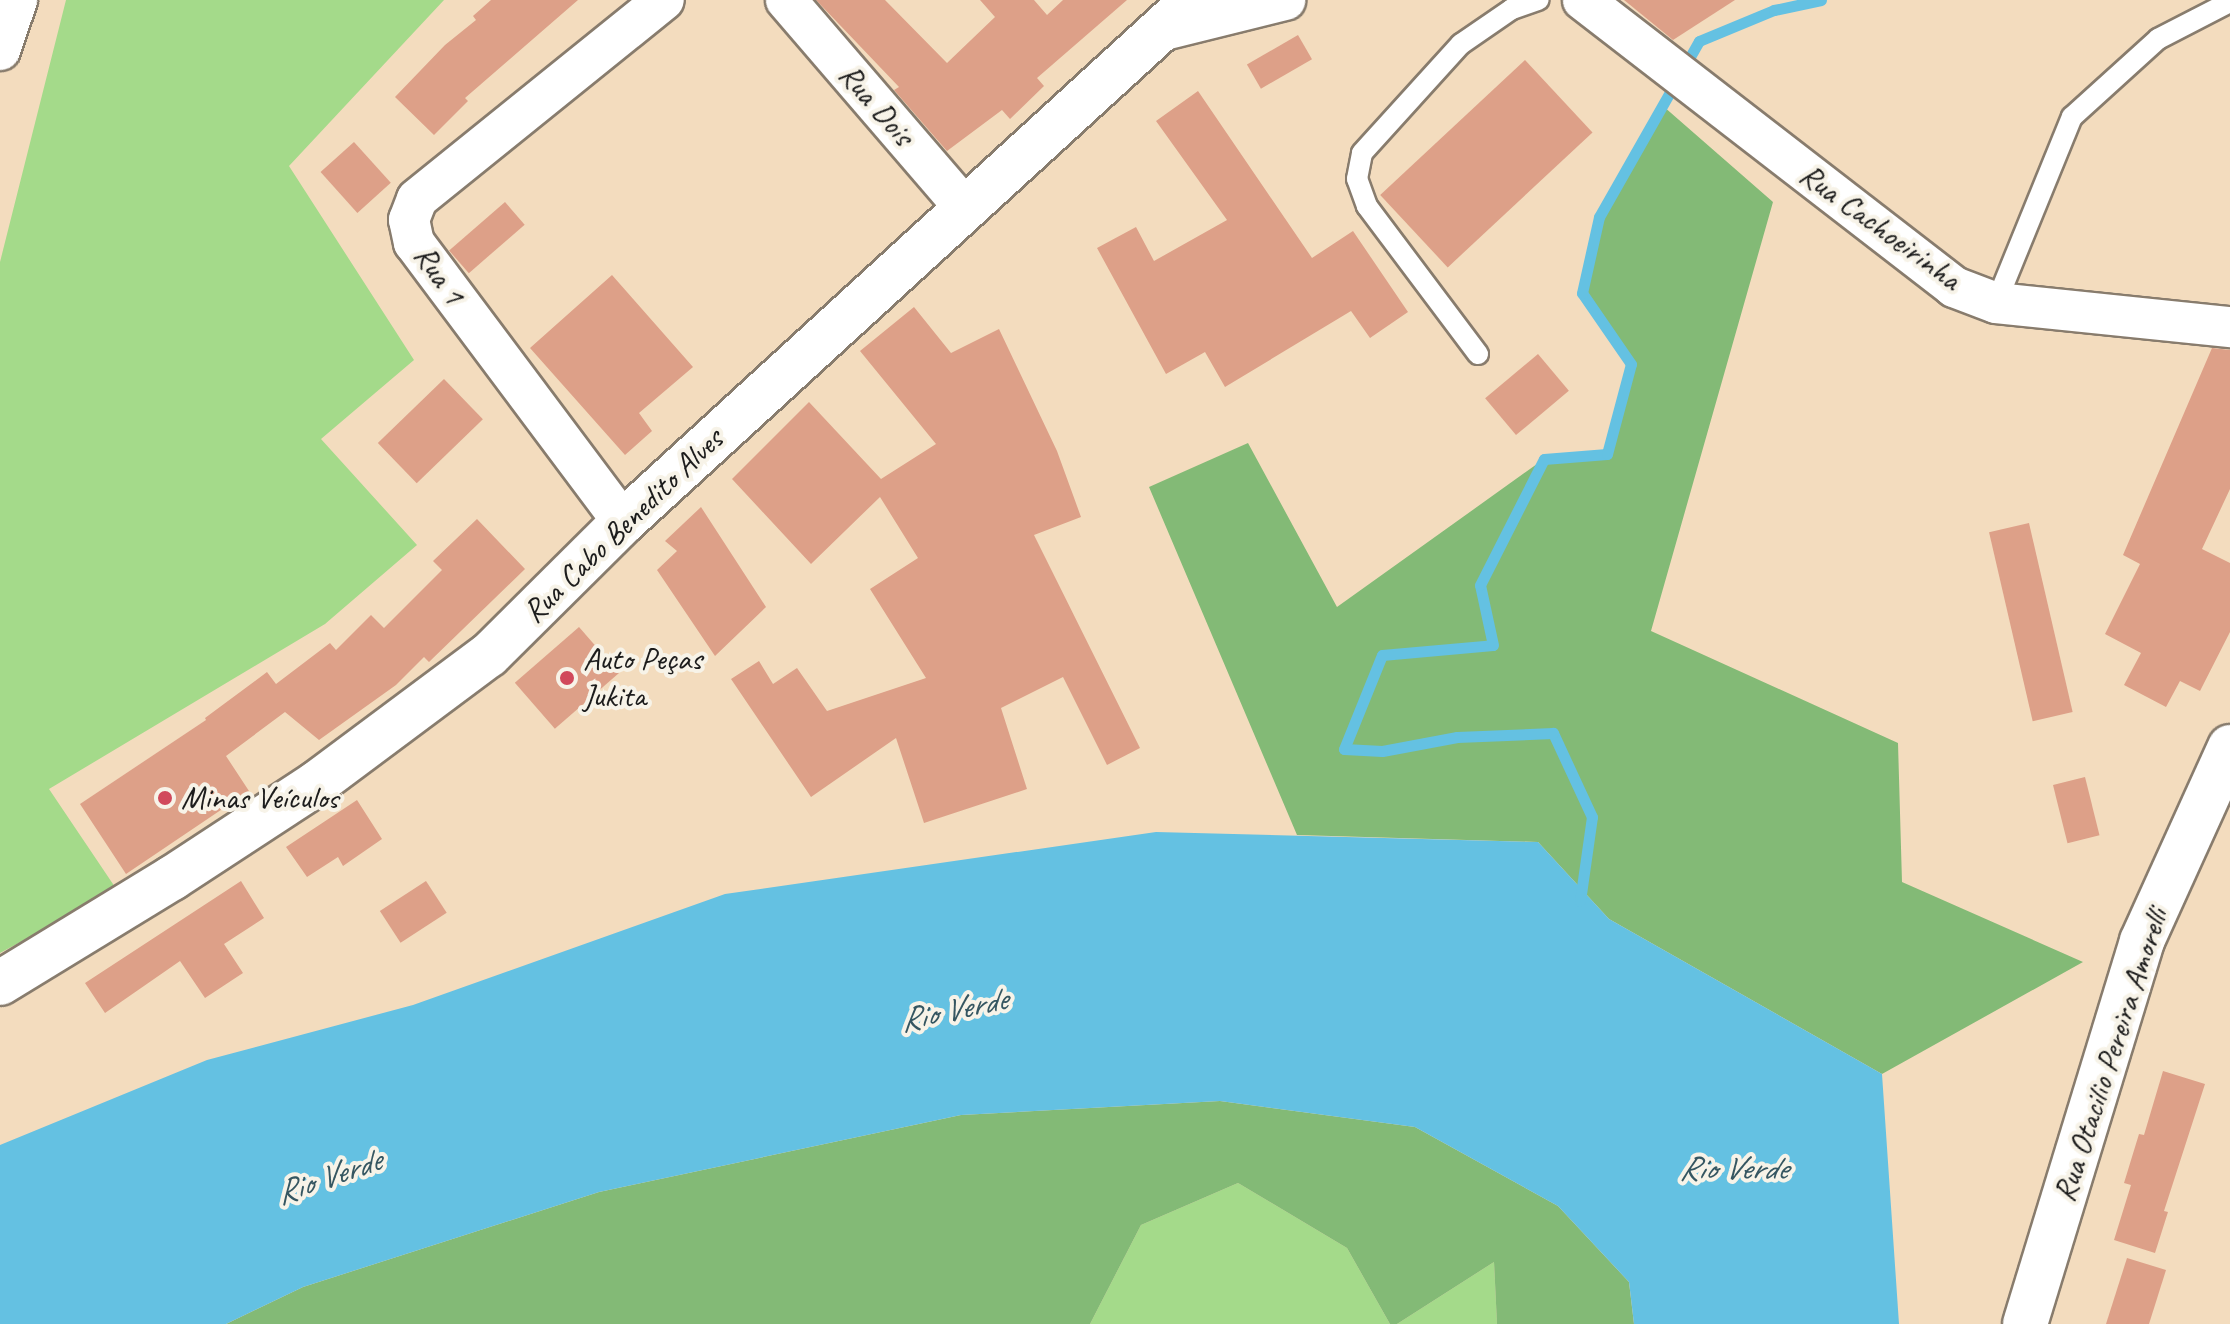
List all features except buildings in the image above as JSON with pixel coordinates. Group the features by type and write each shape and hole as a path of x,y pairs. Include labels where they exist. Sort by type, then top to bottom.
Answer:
{"main road":[{"name":"Rua Cabo Benedito Alves","path":"0,983 172,878 317,783 489,655 623,522 1179,15"},
{"name":"Rua Otacilio Pereira Amorelli","path":"2025,1324 2142,941 2230,747"}],"street":[{"path":"0,50 17,0"},
{"name":"Rua 1","path":"623,522 414,243 409,220 417,199 664,0"},
{"name":"Rua Dois","path":"786,0 966,209"},
{"path":"1179,15 1285,0"},
{"name":"Rua Cachoeirinha","path":"1583,0 1954,287 1996,303 2230,327"}],"lane":[{"path":"1478,354 1367,206 1357,179 1362,153 1461,44 1512,9 1538,0"},
{"path":"1996,303 2072,117 2158,39 2230,2"}],"green space":[{"path":"66,0 444,0 289,166 414,360 321,439 417,545 325,624 49,789 117,890 0,953 0,262"},
{"path":"1663,106 1773,202 1651,631 1898,743 1902,882 2083,962 1882,1074 1609,919 1538,842 1297,835 1149,487 1248,443 1337,607 1544,459 1607,453 1631,364 1582,293 1599,217"},
{"path":"1220,1101 1415,1127 1558,1206 1629,1282 1634,1324 1497,1324 1494,1262 1397,1324 1390,1324 1347,1248 1238,1183 1141,1225 1090,1324 226,1324 303,1287 599,1192 961,1115"},
{"path":"1238,1183 1347,1248 1390,1324 1090,1324 1141,1225"},
{"path":"1494,1262 1497,1324 1397,1324"}],"water":[{"name":"Rio Verde","path":"1156,832 1538,842 1609,919 1882,1074 1899,1324 1634,1324 1629,1282 1558,1206 1415,1127 1220,1101 961,1115 599,1192 303,1287 226,1324 0,1324 0,1145 207,1060 413,1005 725,894"}],"waterway":[{"path":"1580,901 1592,817 1553,733 1457,737 1382,751 1344,749 1382,655 1493,645 1480,585 1544,459 1607,454 1631,364 1582,293 1599,217 1699,41 1774,10 1821,0"}],"place":[{"name":"Auto Peças Jukita","path":"567,678"},
{"name":"Minas Veículos","path":"165,798"}]}
